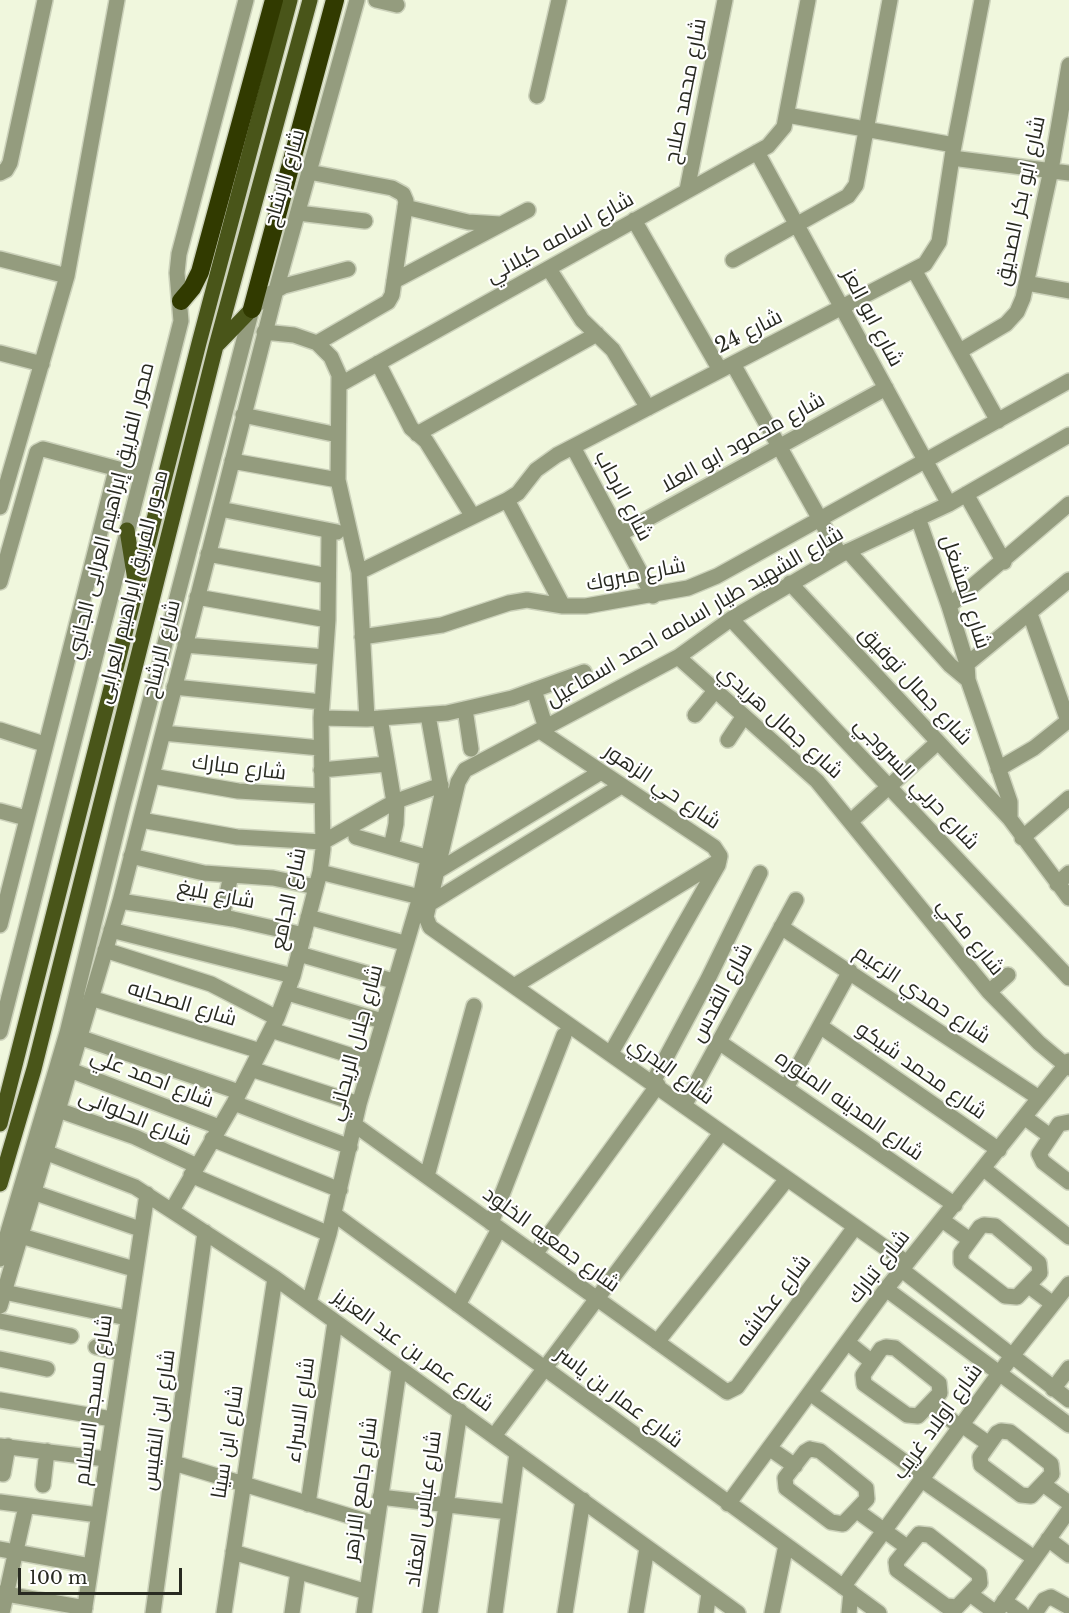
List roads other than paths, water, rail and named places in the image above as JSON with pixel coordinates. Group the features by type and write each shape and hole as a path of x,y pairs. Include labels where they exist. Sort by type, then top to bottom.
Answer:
{"highway":[{"path":"181,301 192,288 200,272 274,0"},
{"path":"252,309 334,0"}],"main road":[{"name":"محور الفريق إبراهيم العرابى","path":"0,1124 136,589 291,0"},
{"name":"محور الفريق إبراهيم العرابى","path":"0,1184 34,1069 216,346 310,0"},
{"path":"216,346 252,309"},
{"path":"127,530 136,589"}],"street":[{"path":"0,173 6,170 10,163 45,0"},
{"path":"0,507 3,486 22,436 67,276 117,0"},
{"name":"محور الفريق إبراهيم العرابى الجانبي","path":"0,1032 181,321 177,273 180,244 246,0"},
{"name":"شارع الرشاح","path":"2,1299 21,1236 28,1191 45,1152 70,1070 73,1035 91,998 120,901 264,332 357,0"},
{"path":"376,0 398,5"},
{"path":"537,96 559,0"},
{"name":"شارع محمد صلاح","path":"687,190 725,0"},
{"name":"شارع اسامه كيلاني","path":"339,384 757,152 777,137 787,114 808,0"},
{"path":"733,260 853,191 867,130 890,0"},
{"name":"شارع 24","path":"359,572 472,515 507,500 546,461 914,270 934,254 939,242 953,151 982,0"},
{"name":"شارع ابو بكر الصديق","path":"960,351 1006,324 1017,312 1026,283 1051,170 1069,64"},
{"path":"787,114 953,151 1069,173"},
{"name":"شارع ابو العز","path":"757,152 949,504"},
{"path":"309,172 398,190 403,195 405,207 392,295 381,308 317,343"},
{"path":"405,207 468,222 501,224"},
{"path":"394,281 528,210"},
{"path":"298,213 365,221"},
{"path":"634,220 780,446 820,519 844,553 950,665 968,680 1011,807 1010,819 1069,898"},
{"path":"0,259 67,276"},
{"path":"0,1259 28,1191 73,1035 123,805 252,309 276,290 348,269"},
{"path":"549,269 577,314 613,350 648,408"},
{"path":"914,270 998,421"},
{"path":"1026,283 1069,291"},
{"path":"264,332 294,335 317,343 336,365 339,384 338,480 359,572 362,637 374,718 395,802 396,824 391,847"},
{"path":"417,434 597,334"},
{"path":"0,353 42,364"},
{"path":"378,363 411,428 426,441 472,515"},
{"name":"شارع مبروك","path":"362,637 442,626 509,603 544,602 563,606 586,606 653,596 703,583 927,462 1069,381"},
{"name":"شارع محمود ابو العلا","path":"620,534 886,388"},
{"path":"243,415 338,435"},
{"name":"شارع الشهيد طيار اسامه احمد اسماعيل","path":"434,864 461,775 465,770 678,657 731,619 844,553 949,504 1069,435"},
{"path":"22,436 43,450 141,475"},
{"name":"شارع الرحاب","path":"573,447 653,596"},
{"path":"0,582 35,456 43,450"},
{"path":"232,461 338,480"},
{"path":"0,925 2,909 44,744 116,470"},
{"path":"966,494 1004,562"},
{"path":"507,500 563,606"},
{"path":"949,606 1004,562 1069,504"},
{"path":"220,509 350,534"},
{"name":"شارع المشغل","path":"918,518 967,664 968,680"},
{"name":"شارع الجامع","path":"172,1210 251,1069 288,993 318,879 323,842 320,748 328,620 329,531"},
{"path":"208,554 328,576"},
{"path":"967,664 1069,580"},
{"name":"شارع جمال توفيق","path":"790,583 1010,819"},
{"path":"197,597 328,620"},
{"path":"998,769 1034,747 1068,721 1030,614"},
{"name":"شارع حربي السروجي","path":"731,619 1069,978"},
{"path":"185,645 325,657"},
{"name":"شارع جمال هريدي","path":"678,657 811,775 851,821"},
{"path":"321,718 428,715 465,709 534,690 584,672"},
{"path":"174,687 322,702"},
{"path":"534,690 543,729"},
{"path":"695,714 715,691"},
{"path":"465,709 471,749"},
{"path":"141,820 237,837 323,842 395,802 442,790 428,715"},
{"path":"728,740 744,716"},
{"name":"شارع حي الزهور","path":"543,729 621,786 714,847 719,861 611,1053"},
{"path":"0,730 44,744"},
{"path":"163,734 320,748"},
{"path":"851,821 938,742"},
{"path":"321,770 387,764"},
{"path":"356,837 391,847 434,864 601,772"},
{"name":"شارع مبارك","path":"152,776 238,791 321,796"},
{"path":"131,856 204,873 318,879 425,901 621,786"},
{"name":"شارع جلال الريحاني","path":"309,1302 329,1234 359,1104 393,981 404,943 425,901 434,864 442,790"},
{"path":"1022,838 1069,798"},
{"path":"0,811 26,818"},
{"name":"شارع مكي","path":"851,821 989,992 1022,1026 1068,1065"},
{"path":"514,986 719,861"},
{"path":"535,1254 655,1084 760,873"},
{"path":"1058,884 1069,873"},
{"path":"222,916 231,875"},
{"name":"شارع القدس","path":"684,1106 796,900"},
{"name":"شارع بليغ","path":"120,901 222,916 304,935"},
{"name":"شارع البدري","path":"425,901 426,917 430,927 855,1227 1069,1400"},
{"path":"308,917 404,943"},
{"name":"شارع حمدي الزعيم","path":"782,927 1039,1098"},
{"path":"111,930 293,976"},
{"path":"105,950 211,984 274,1024 371,1062"},
{"path":"299,954 393,981"},
{"path":"786,1088 850,971"},
{"path":"989,992 1008,975"},
{"path":"288,993 382,1021"},
{"name":"شارع الصحابه","path":"91,998 260,1051"},
{"path":"427,1176 474,1006"},
{"name":"شارع محمد شيكو","path":"820,1026 999,1150"},
{"path":"73,1035 236,1097 350,1147"},
{"path":"458,1305 495,1226 564,1035"},
{"name":"شارع المدينه المنوره","path":"719,1042 955,1205"},
{"name":"شارع تبارك","path":"728,1504 886,1289 1068,1065"},
{"path":"251,1069 359,1104"},
{"name":"شارع احمد علي","path":"70,1070 340,1190"},
{"name":"شارع الحلوانى","path":"58,1110 135,1137 194,1170 329,1234"},
{"path":"1024,1117 1050,1136"},
{"path":"1069,1122 1059,1124 1040,1150 1041,1159 1069,1182"},
{"name":"شارع جمعيه الخلود","path":"355,1125 722,1390"},
{"path":"494,1436 721,1133"},
{"name":"شارع عمر بن عبد العزيز","path":"45,1152 147,1194 275,1278 399,1370 738,1613"},
{"path":"984,1169 1069,1237"},
{"path":"657,1342 787,1179"},
{"path":"28,1191 140,1229"},
{"name":"شارع مسجد الاسلام","path":"85,1610 126,1318 147,1194"},
{"name":"شارع عمار بن ياسر","path":"334,1214 879,1613"},
{"path":"942,1220 970,1240"},
{"path":"995,1226 1039,1263 1040,1273 1022,1295 1011,1298 964,1265 961,1253 970,1240 980,1227 995,1226"},
{"name":"شارع عكاشه","path":"722,1390 727,1392 737,1387 855,1227"},
{"name":"شارع ابن النفيس","path":"153,1613 205,1232"},
{"path":"21,1236 134,1269"},
{"name":"شارع ابن سينا","path":"224,1613 275,1278"},
{"name":"شارع اولاد غريب","path":"847,1590 884,1531 1012,1356 1069,1284"},
{"path":"1029,1286 1053,1304"},
{"path":"886,1289 1069,1425"},
{"path":"2,1299 126,1318"},
{"path":"0,1321 71,1336"},
{"name":"شارع الاسراء","path":"308,1504 335,1322"},
{"path":"847,1342 872,1362"},
{"path":"96,1347 122,1353"},
{"path":"896,1348 939,1383 940,1392 923,1414 912,1417 867,1387 863,1375 872,1362 881,1349 896,1348"},
{"path":"0,1359 47,1369"},
{"path":"1053,1389 1069,1368"},
{"name":"شارع جامع الازهر","path":"364,1613 399,1370"},
{"path":"810,1393 1034,1558"},
{"path":"0,1400 112,1419"},
{"path":"931,1404 989,1444"},
{"name":"شارع عباس العقاد","path":"430,1613 444,1504 460,1412"},
{"path":"1010,1432 1051,1464 1052,1474 1036,1494 1026,1497 984,1468 980,1457 989,1444 997,1433 1010,1432"},
{"path":"3,1474 4,1446 106,1459"},
{"path":"769,1448 795,1466"},
{"path":"44,1485 47,1451"},
{"path":"820,1451 866,1488 867,1499 843,1524 831,1522 786,1488 786,1479 795,1466 805,1452 820,1451"},
{"path":"495,1613 517,1453"},
{"path":"174,1463 376,1524"},
{"path":"1043,1484 1069,1503"},
{"path":"380,1497 509,1512"},
{"path":"565,1613 583,1500"},
{"path":"0,1502 98,1515"},
{"path":"2,1613 3,1594 16,1552 26,1506"},
{"path":"998,1609 1069,1510"},
{"path":"857,1511 907,1547"},
{"path":"929,1535 979,1574 980,1583 957,1607 946,1606 900,1573 896,1562 907,1547 915,1536 929,1535"},
{"path":"1048,1539 1069,1555"},
{"path":"772,1613 786,1545"},
{"path":"636,1613 647,1548"},
{"path":"0,1549 91,1566"},
{"path":"233,1552 367,1592"},
{"path":"292,1613 298,1572"},
{"path":"847,1590 849,1613"},
{"path":"706,1613 709,1593"},
{"path":"3,1594 85,1610"},
{"path":"970,1594 998,1609 1021,1613"},
{"path":"1035,1613 1044,1600 1051,1597 1069,1607"}]}
